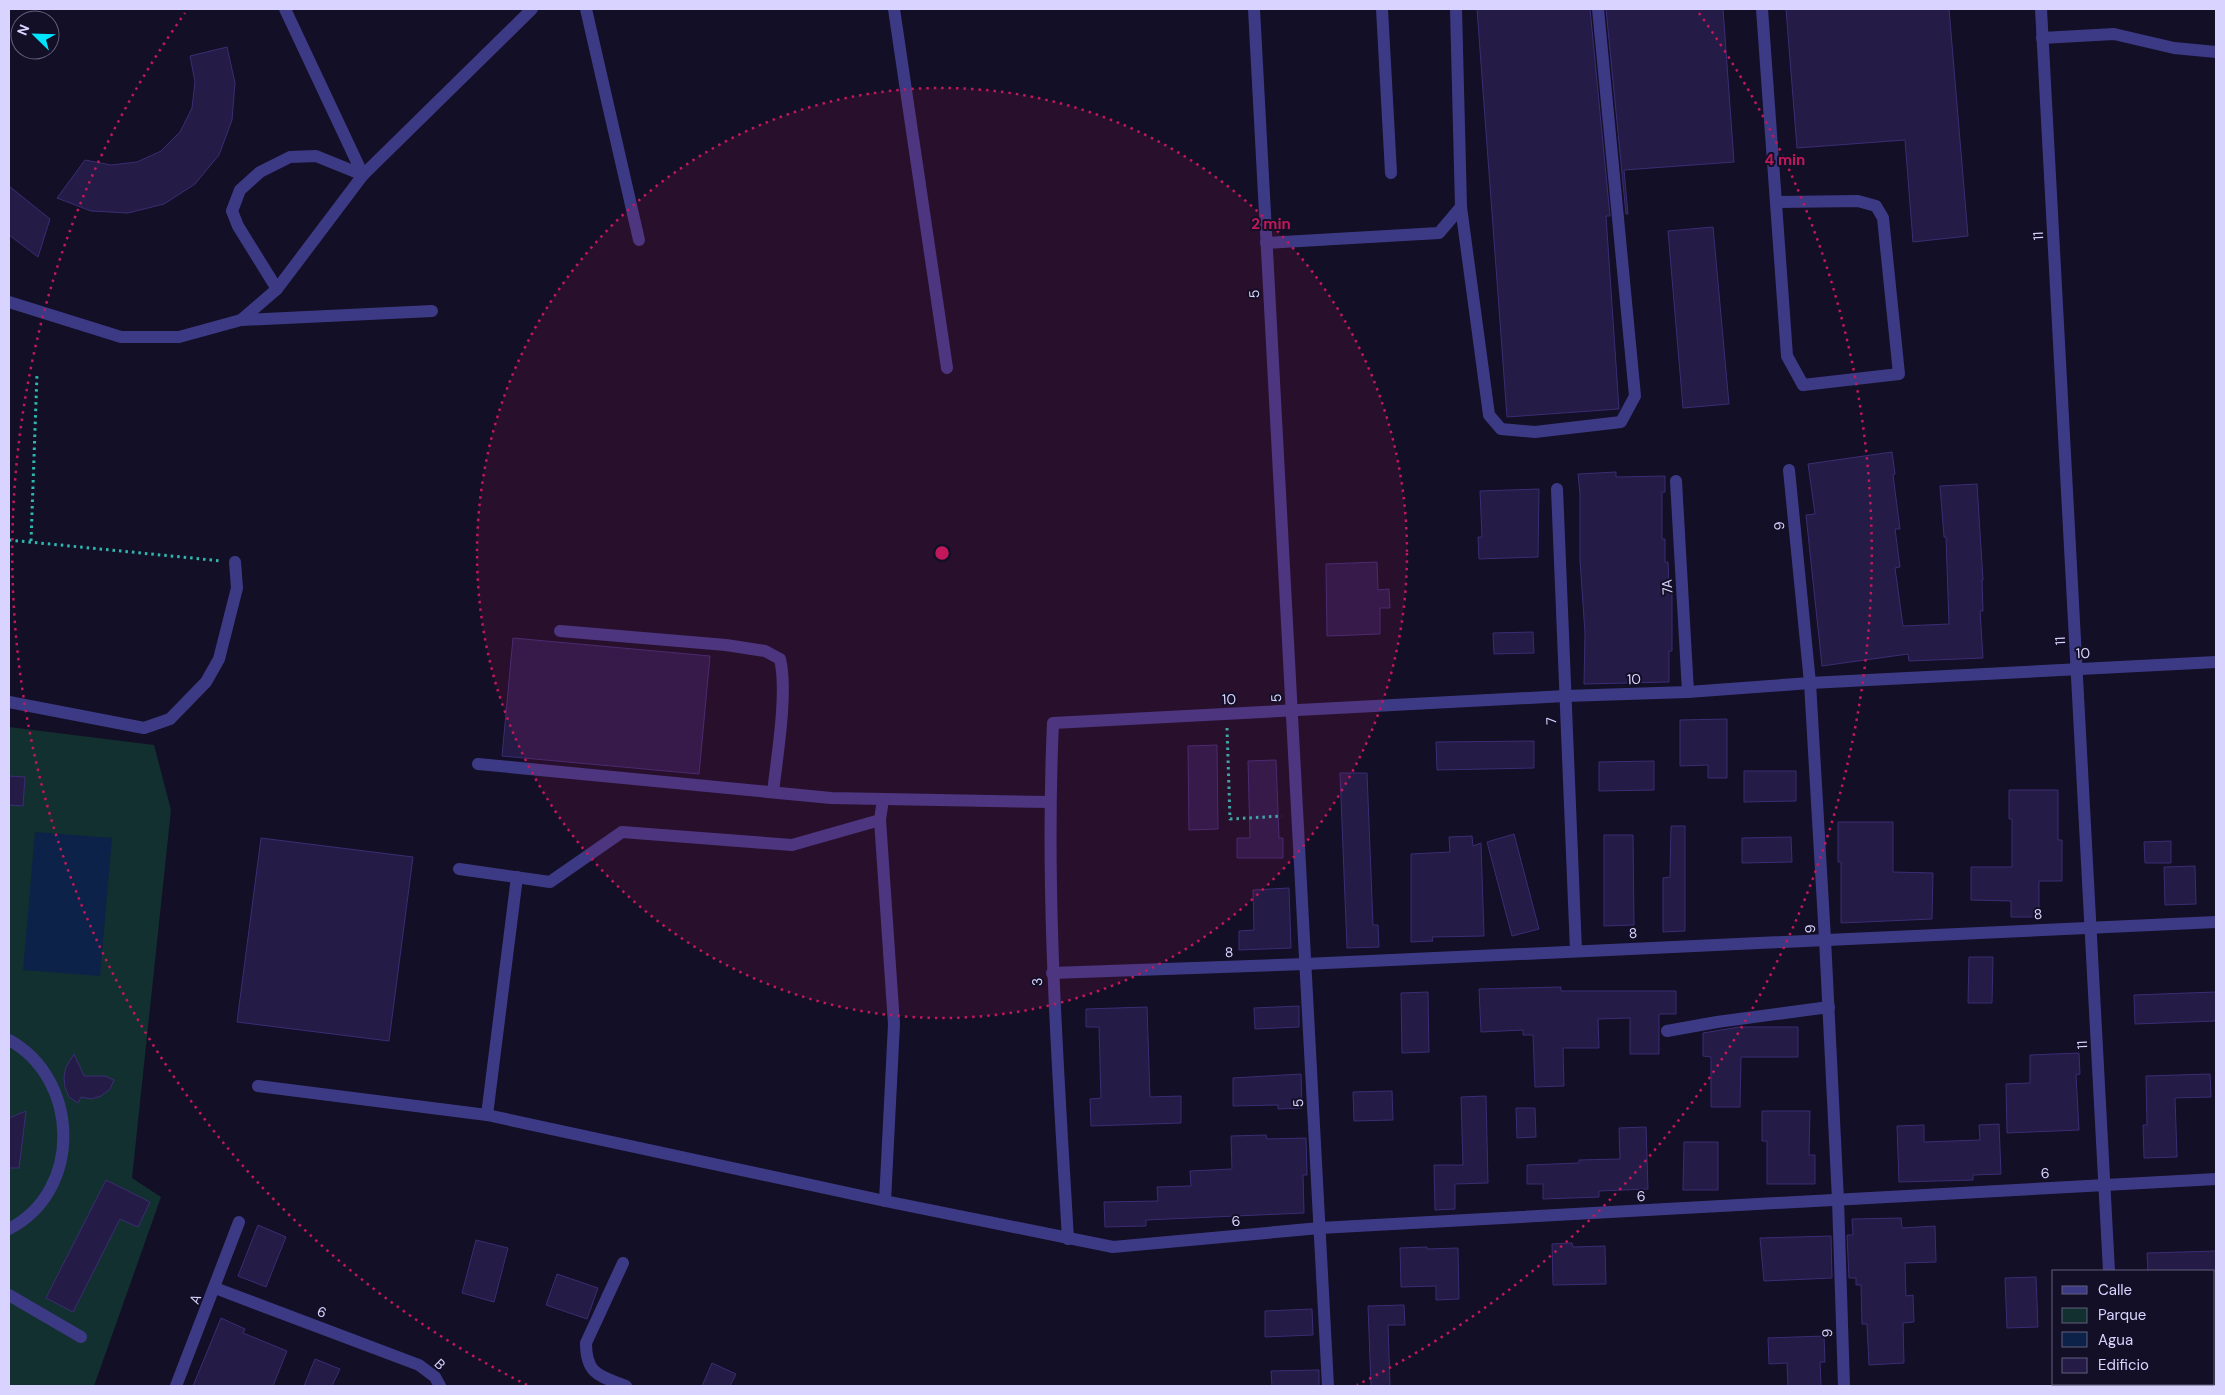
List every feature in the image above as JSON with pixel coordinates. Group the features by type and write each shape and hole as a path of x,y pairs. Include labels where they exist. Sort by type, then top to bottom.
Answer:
{"street":[{"path":"285,9 363,175"},
{"path":"241,320 276,289 363,175 532,9"},
{"path":"586,9 639,240"},
{"path":"894,9 947,368"},
{"name":"5","path":"1254,9 1328,1386"},
{"path":"1382,9 1391,173"},
{"path":"1456,9 1461,207 1489,415 1500,429 1535,432 1621,422 1635,396 1598,9"},
{"path":"1762,9 1787,356 1803,385 1899,374 1883,218 1876,206 1858,201 1776,202"},
{"name":"11","path":"2041,9 2109,1270"},
{"path":"2042,38 2114,34 2174,48 2216,52"},
{"path":"276,289 238,226 232,211 240,190 260,172 290,157 316,156 363,175"},
{"path":"1266,243 1439,233 1461,207"},
{"path":"9,302 121,337 179,337 241,320 432,311"},
{"name":"9","path":"1789,470 1810,683 1829,1007 1844,1386"},
{"name":"7A","path":"1676,481 1688,692"},
{"name":"7","path":"1557,489 1576,951"},
{"path":"9,702 144,728 170,719 206,682 219,659 237,588 235,562"},
{"path":"560,631 755,649 765,651 780,659 783,674 778,750 772,792"},
{"name":"10","path":"1053,723 1565,696 1688,692 1810,683 2216,662"},
{"name":"3","path":"1053,723 1049,802 1052,973 1068,1239"},
{"path":"478,764 831,798 1049,802"},
{"path":"883,799 880,820 894,1024 885,1201"},
{"path":"460,868 550,882 622,832 792,845 880,820"},
{"path":"487,1115 517,877"},
{"name":"8","path":"1052,973 1306,964 2216,922"},
{"path":"1667,1031 1717,1022 1829,1007"},
{"path":"9,1040 22,1047 45,1072 60,1102 64,1136 59,1169 43,1199 19,1224 9,1228"},
{"name":"6","path":"258,1086 487,1115 885,1201 1113,1247 1320,1228 2216,1180"},
{"name":"A","path":"176,1386 240,1222"},
{"path":"622,1263 586,1343 586,1357 589,1366 598,1376 626,1386"},
{"name":"6","path":"215,1288 419,1365"},
{"path":"9,1296 81,1337"},
{"name":"B","path":"419,1365 435,1378 440,1386"}],"path":[{"path":"31,540 37,374"},
{"path":"9,540 31,540 235,562"},
{"path":"1227,714 1230,819 1297,815"}],"green space":[{"path":"9,727 154,745 171,810 132,1178 161,1197 94,1386 9,1386"}],"water":[{"path":"35,832 112,838 100,976 23,970"}],"building":[{"path":"1477,9 1590,9 1610,216 1606,216 1619,409 1507,417"},
{"path":"1606,9 1723,9 1734,162 1624,170 1628,214 1626,214"},
{"path":"1786,9 1949,9 1968,236 1913,242 1905,140 1797,148"},
{"path":"227,47 235,83 232,120 219,155 195,184 164,204 128,213 91,211 57,198 85,160 111,165 137,162 161,151 180,132 192,108 195,82 190,56"},
{"path":"9,186 50,219 38,257 9,235"},
{"path":"1713,227 1729,404 1683,408 1668,231"},
{"path":"1892,452 1900,529 1895,529 1900,567 1895,568 1903,626 1949,624 1946,537 1944,537 1940,486 1977,484 1983,580 1983,611 1980,611 1983,658 1909,661 1908,654 1822,666 1806,515 1815,514 1808,464"},
{"path":"1616,472 1616,477 1665,476 1665,492 1662,492 1662,539 1665,539 1665,562 1668,562 1669,586 1672,586 1672,651 1669,651 1669,682 1584,684 1585,633 1580,560 1580,494 1578,474"},
{"path":"1539,489 1538,557 1479,559 1478,537 1482,537 1480,491"},
{"path":"1377,562 1378,590 1389,589 1390,608 1380,608 1380,634 1327,636 1326,564"},
{"path":"1533,632 1534,653 1494,654 1493,633"},
{"path":"513,638 710,656 699,774 502,756"},
{"path":"1727,719 1727,778 1708,778 1708,765 1680,766 1680,720"},
{"path":"1534,741 1534,768 1437,770 1436,742"},
{"path":"1217,745 1218,829 1189,830 1188,746"},
{"path":"1276,760 1279,838 1283,838 1283,858 1237,858 1237,838 1250,838 1248,761"},
{"path":"1654,761 1654,790 1599,791 1599,762"},
{"path":"1744,771 1796,771 1796,801 1744,802"},
{"path":"1340,773 1367,773 1373,925 1378,925 1379,947 1347,948"},
{"path":"9,776 25,777 23,806 9,805"},
{"path":"2009,790 2058,790 2058,840 2062,840 2062,881 2039,881 2039,917 2011,917 2011,901 1971,900 1971,867 2012,867 2012,819 2009,819"},
{"path":"1838,822 1893,822 1893,872 1933,873 1932,919 1841,923 1841,862 1838,862"},
{"path":"1671,826 1685,826 1685,931 1663,932 1663,878 1670,877"},
{"path":"1514,834 1539,929 1512,936 1487,842"},
{"path":"1604,835 1633,835 1634,925 1604,926"},
{"path":"1472,836 1473,846 1481,843 1484,936 1432,937 1433,941 1411,942 1411,854 1450,852 1449,837"},
{"path":"1791,837 1792,862 1742,863 1742,838"},
{"path":"261,838 413,857 389,1041 237,1022"},
{"path":"2171,841 2171,863 2145,863 2144,842"},
{"path":"2195,866 2196,904 2165,905 2164,867"},
{"path":"1289,888 1291,948 1239,950 1239,931 1254,930 1253,890"},
{"path":"1969,957 1993,957 1992,1003 1968,1003"},
{"path":"1561,987 1561,991 1676,991 1676,1014 1659,1014 1659,1054 1630,1054 1630,1018 1598,1019 1599,1048 1563,1048 1564,1086 1535,1087 1533,1035 1523,1035 1523,1030 1481,1032 1479,989"},
{"path":"1428,992 1429,1052 1402,1053 1401,993"},
{"path":"2216,992 2216,1021 2135,1024 2134,995"},
{"path":"1299,1006 1299,1027 1255,1029 1254,1008"},
{"path":"1147,1007 1150,1097 1181,1096 1181,1123 1091,1126 1090,1099 1101,1098 1099,1027 1086,1027 1086,1009"},
{"path":"1739,1027 1798,1027 1798,1057 1741,1057 1740,1107 1711,1107 1711,1057 1703,1056 1703,1033"},
{"path":"2079,1053 2080,1074 2076,1075 2079,1130 2007,1133 2006,1084 2030,1083 2030,1055"},
{"path":"74,1054 84,1076 105,1076 114,1080 110,1089 101,1096 91,1099 81,1097 78,1103 69,1097 65,1088 64,1077 66,1067"},
{"path":"1301,1074 1302,1108 1278,1109 1278,1105 1233,1106 1233,1078"},
{"path":"2210,1074 2211,1097 2175,1098 2177,1157 2144,1158 2143,1125 2147,1125 2146,1076"},
{"path":"1392,1091 1393,1120 1354,1121 1353,1092"},
{"path":"1486,1096 1488,1183 1455,1184 1455,1209 1435,1210 1434,1165 1463,1165 1461,1097"},
{"path":"1516,1108 1535,1108 1536,1137 1517,1138"},
{"path":"26,1111 19,1168 9,1168 9,1118"},
{"path":"1762,1111 1810,1111 1809,1155 1815,1155 1815,1184 1767,1184 1767,1141 1762,1141"},
{"path":"1999,1124 2001,1174 1973,1175 1973,1180 1899,1182 1897,1126 1924,1125 1924,1142 1980,1140 1979,1125"},
{"path":"1646,1127 1648,1189 1599,1191 1599,1197 1543,1199 1543,1184 1527,1184 1527,1165 1579,1163 1579,1160 1620,1159 1619,1128"},
{"path":"1266,1135 1267,1139 1306,1138 1307,1175 1303,1175 1304,1213 1146,1220 1146,1226 1105,1227 1104,1202 1158,1201 1157,1187 1191,1186 1190,1171 1232,1169 1231,1136"},
{"path":"1684,1142 1718,1142 1718,1190 1683,1190"},
{"path":"106,1180 150,1202 138,1227 120,1219 73,1312 46,1298"},
{"path":"1901,1218 1902,1228 1935,1226 1936,1262 1905,1263 1906,1296 1913,1295 1914,1322 1903,1323 1904,1363 1869,1365 1867,1324 1862,1324 1861,1285 1856,1285 1856,1278 1849,1278 1847,1235 1853,1235 1852,1219"},
{"path":"258,1225 286,1237 266,1287 238,1276"},
{"path":"1831,1236 1832,1278 1764,1281 1760,1238"},
{"path":"476,1240 508,1248 494,1302 462,1293"},
{"path":"1572,1243 1573,1247 1605,1246 1606,1284 1553,1285 1552,1244"},
{"path":"1427,1247 1427,1249 1458,1248 1459,1299 1436,1300 1436,1286 1401,1287 1400,1248"},
{"path":"2216,1251 2216,1271 2148,1270 2147,1253"},
{"path":"557,1274 598,1288 587,1319 546,1305"},
{"path":"2036,1277 2038,1327 2007,1328 2005,1278"},
{"path":"1404,1305 1405,1325 1388,1325 1390,1386 1371,1386 1368,1306"},
{"path":"1312,1309 1313,1335 1265,1337 1265,1311"},
{"path":"221,1318 245,1329 243,1333 287,1351 273,1386 193,1386"},
{"path":"1824,1336 1825,1362 1820,1362 1821,1386 1788,1386 1787,1363 1769,1364 1768,1338"},
{"path":"315,1359 340,1369 332,1386 304,1386"},
{"path":"712,1363 736,1374 730,1386 702,1386"},
{"path":"1319,1370 1319,1386 1272,1386 1271,1371"}]}
